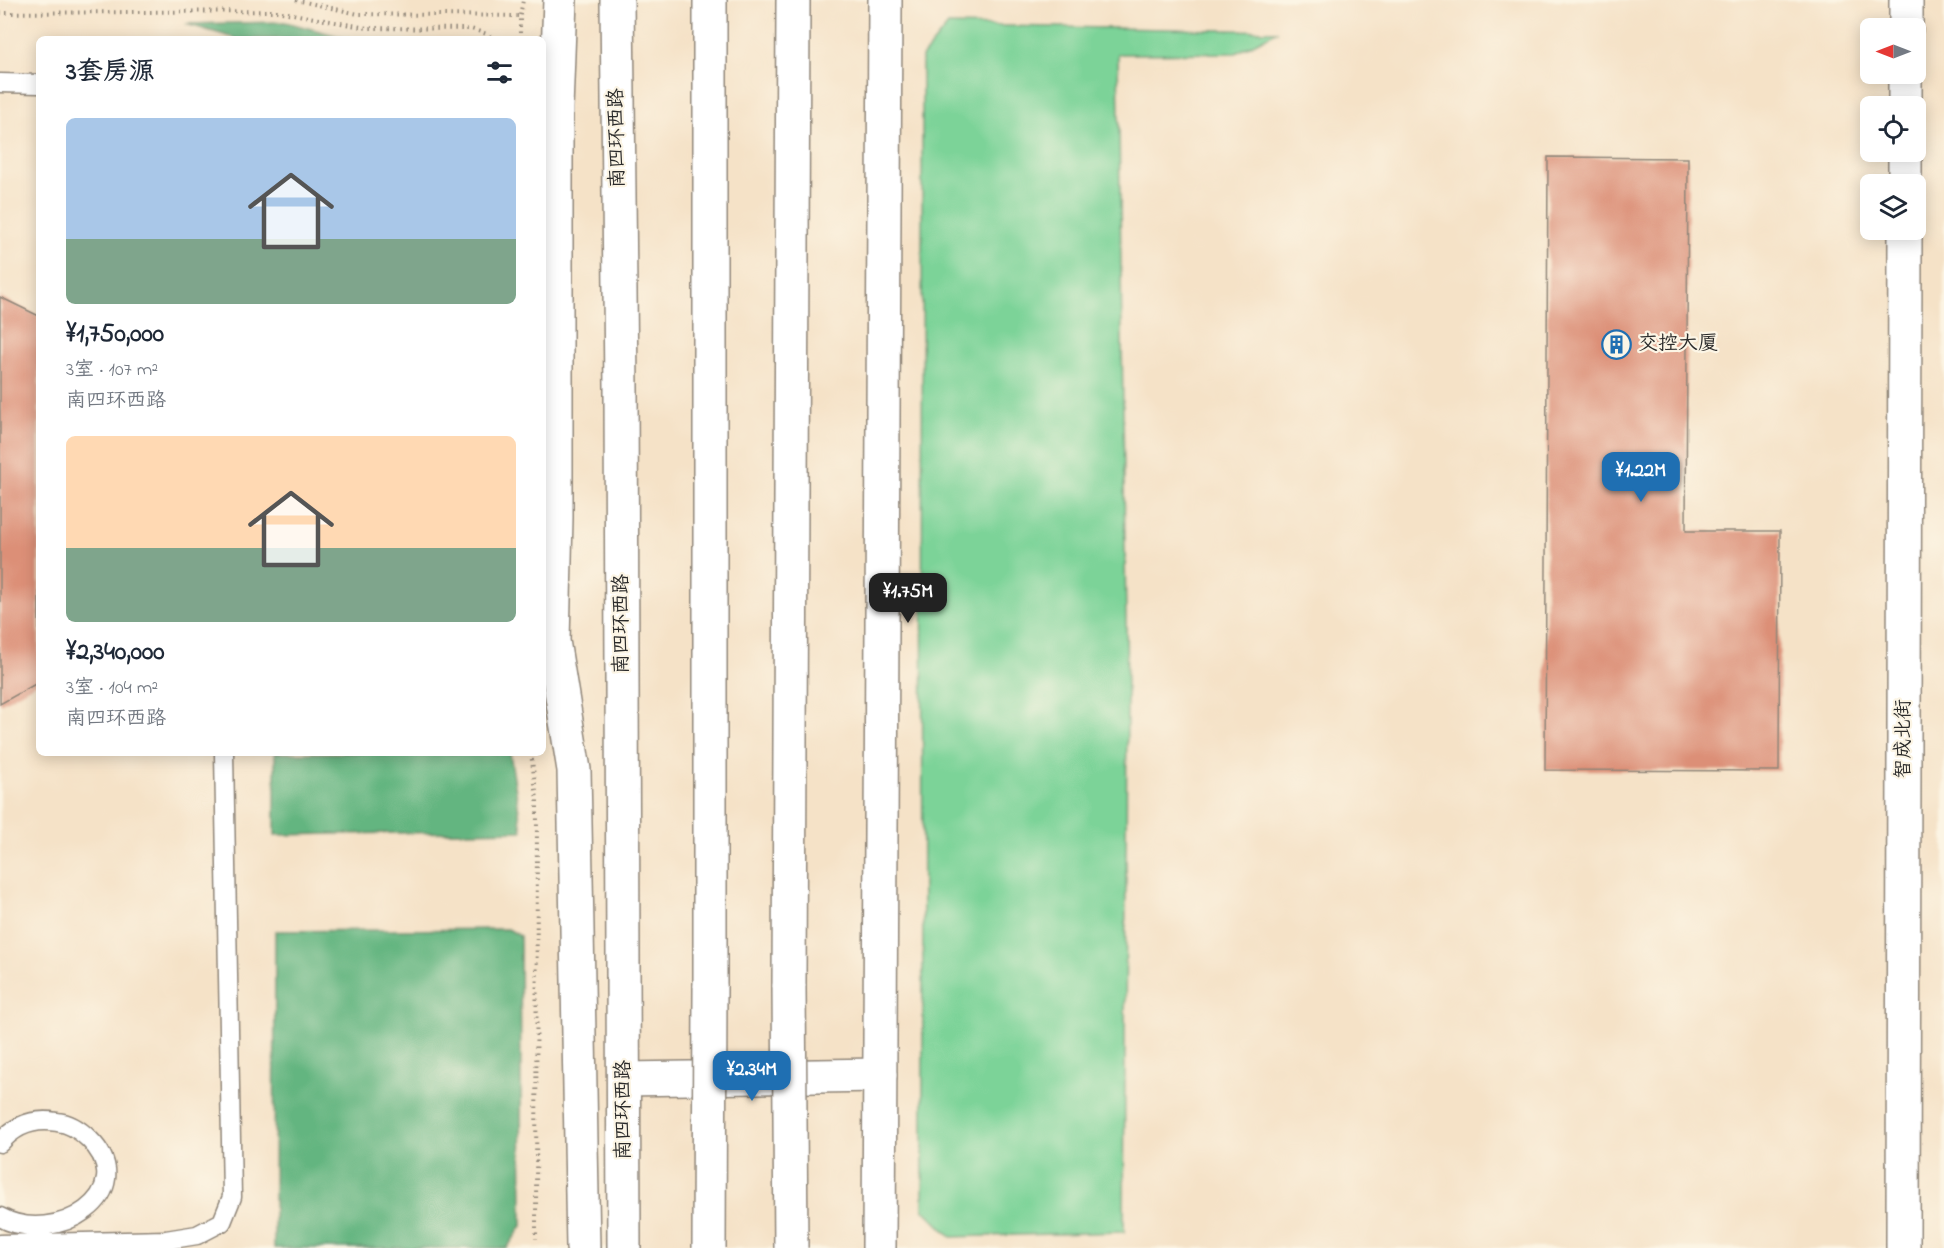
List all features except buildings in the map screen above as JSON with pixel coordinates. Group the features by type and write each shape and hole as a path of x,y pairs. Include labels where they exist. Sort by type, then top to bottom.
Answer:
{"main road":[{"path":"560,0 556,108 556,518 553,641 574,770 583,1248"},
{"name":"南四环西路","path":"617,0 624,1248"},
{"path":"710,0 710,1248"},
{"path":"791,1248 789,987 793,0"},
{"path":"879,1248 885,0"},
{"path":"1906,0 1906,18"},
{"name":"智成北街","path":"1903,1248 1905,240"},
{"path":"624,1079 880,1075"}],"lane":[{"path":"0,83 36,84"},
{"path":"0,1244 166,1240 197,1234 222,1222 232,1197 224,756"},
{"path":"0,1143 8,1134 26,1123 46,1120 65,1123 81,1132 95,1145 104,1162 106,1181 103,1200 93,1216 80,1230 63,1238 41,1242 24,1236 7,1225 0,1217"}],"path":[{"path":"296,0 358,14 520,16"},
{"path":"520,36 523,0"},
{"path":"0,13 277,11 367,28 471,28 489,36"},
{"path":"531,756 537,799 536,1239"}],"green space":[{"path":"285,22 339,36 228,36 186,24"},
{"path":"948,25 1278,31 1236,53 1118,54 1127,693 1124,1232 951,1237 923,1209 922,57"},
{"path":"275,756 510,756 522,831 275,835"},
{"path":"508,929 520,936 522,1226 507,1248 274,1248 275,931"}],"place":[{"name":"交控大厦","path":"1617,344"}]}
